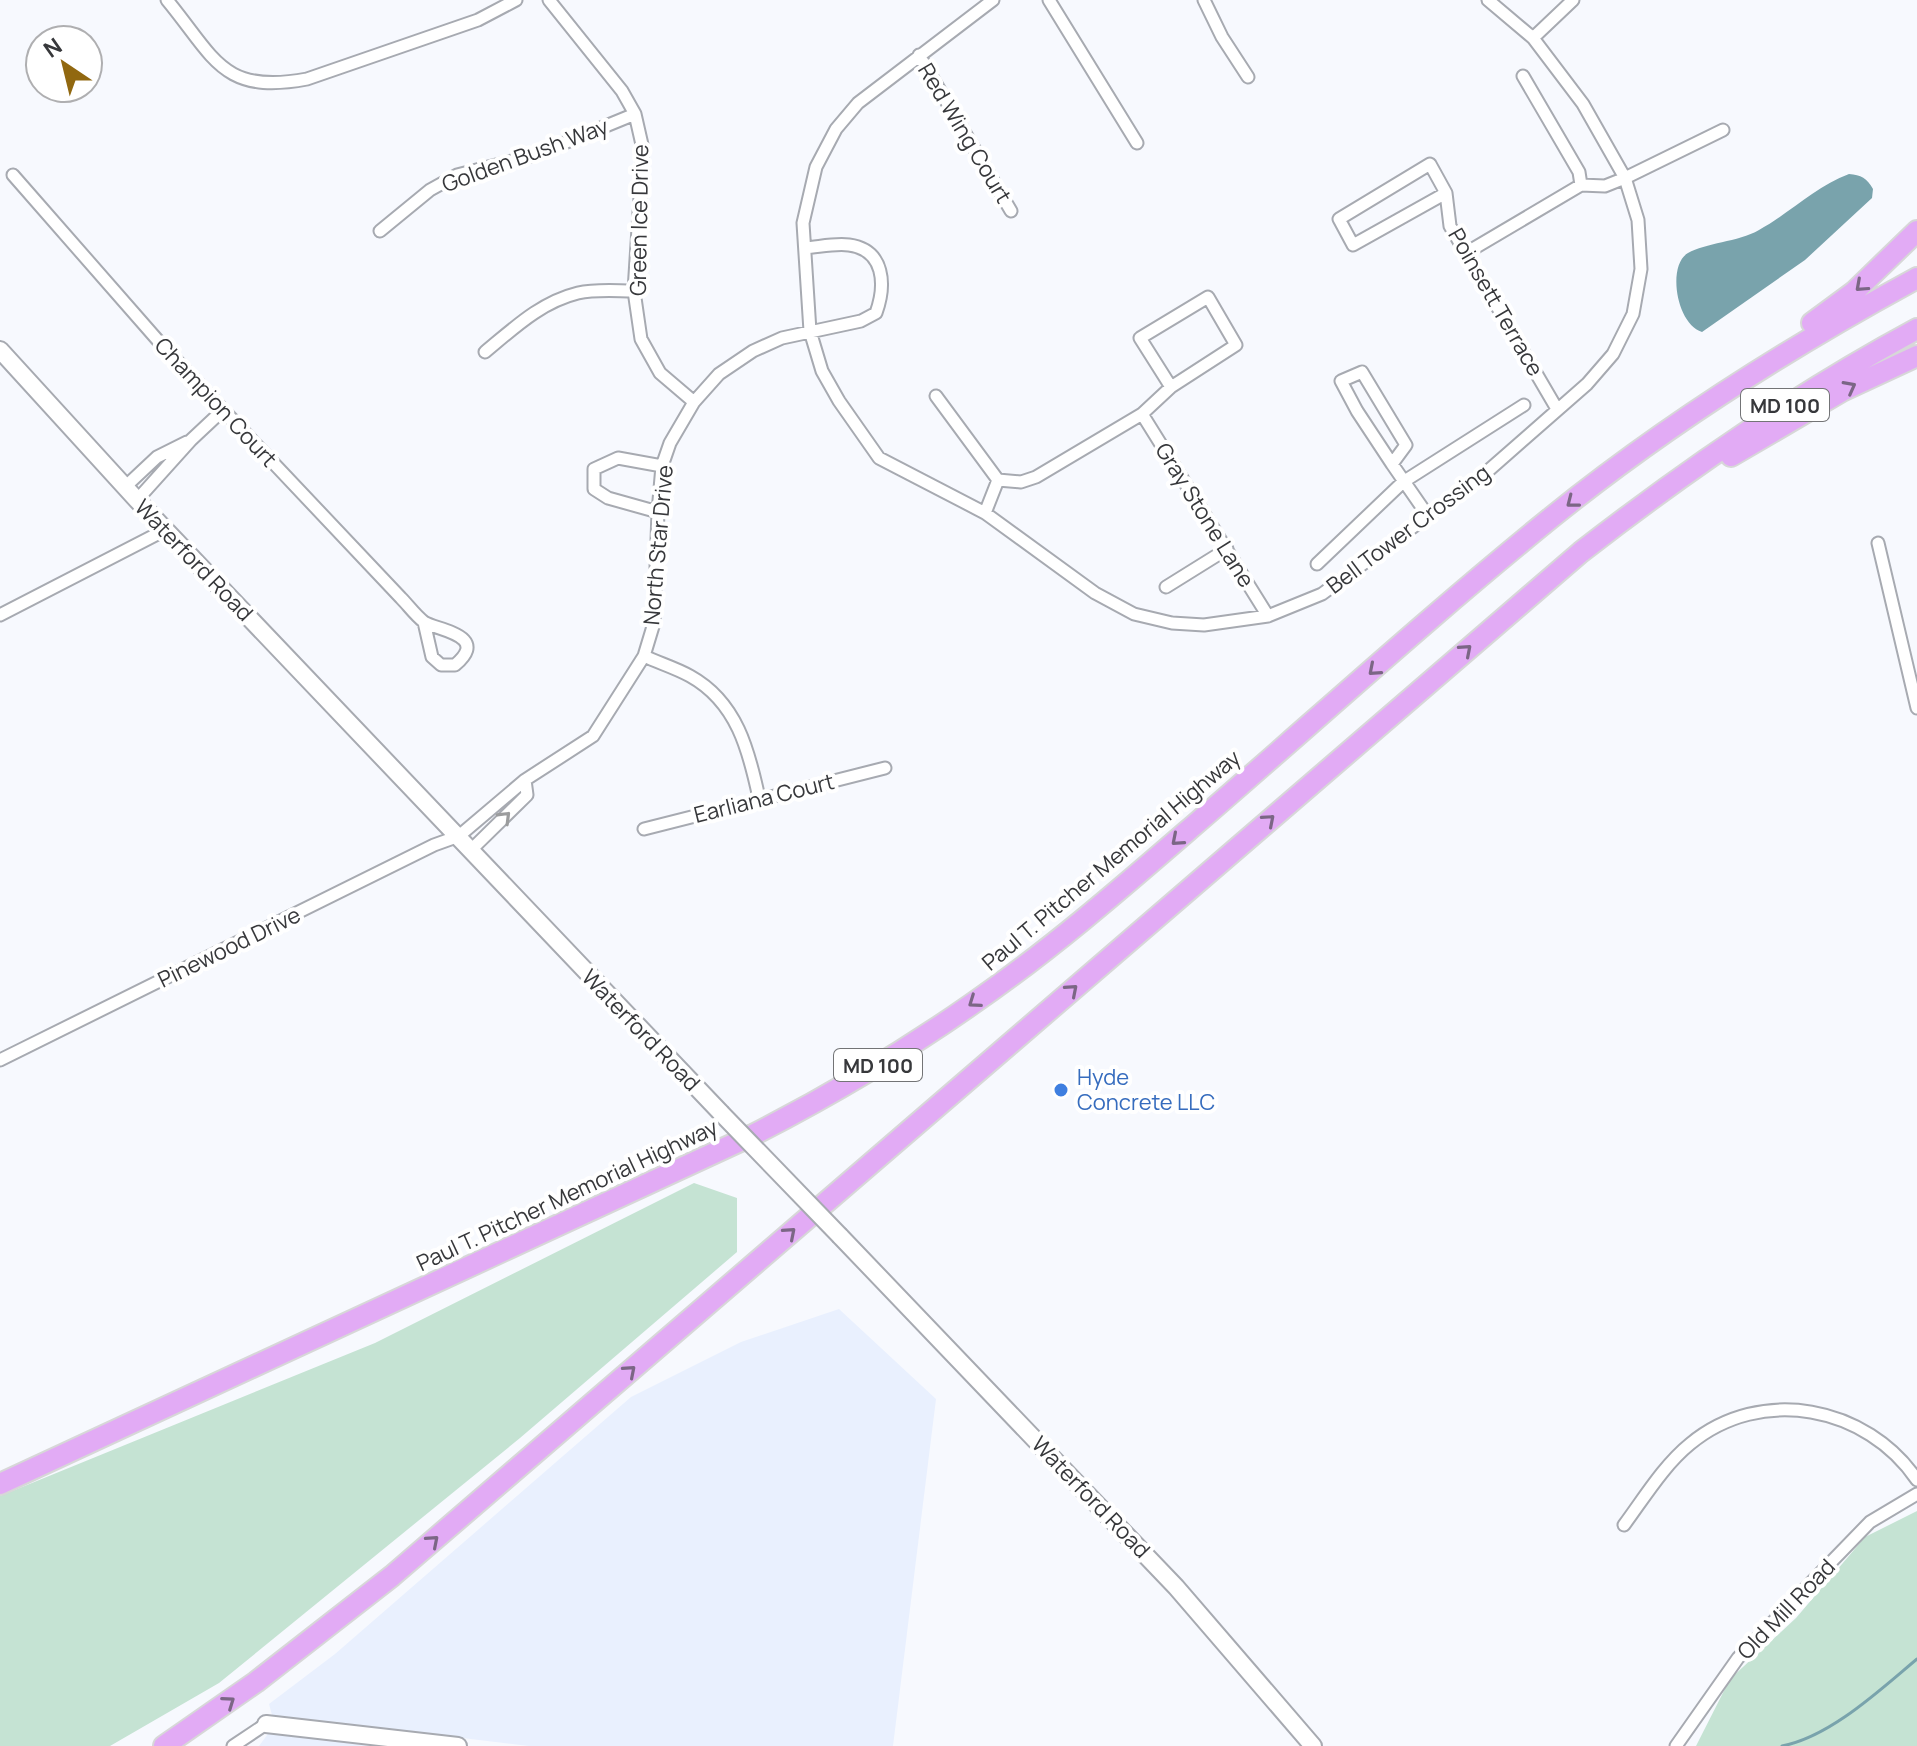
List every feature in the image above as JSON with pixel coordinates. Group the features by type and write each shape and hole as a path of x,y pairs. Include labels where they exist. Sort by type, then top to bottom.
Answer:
{"highway":[{"path":"1668,429 1734,376 1854,292 1917,231"},
{"name":"Paul T. Pitcher Memorial Highway","path":"0,1484 753,1135 904,1050 974,1003 1093,912 1506,556 1612,470 1668,429 1801,343 1917,278"},
{"name":"MD 100","path":"164,1746 256,1682 392,1576 1522,602 1659,491 1825,380 1917,329"},
{"path":"1659,491 1697,476 1842,391 1917,356"}],"main road":[{"name":"Waterford Road","path":"0,350 165,530 1176,1587 1313,1746"},
{"path":"266,1724 458,1746"}],"street":[{"path":"167,0 227,71 250,82 278,84 307,79 478,20 516,0"},
{"name":"Green Ice Drive","path":"549,0 622,91 635,114 643,149 643,177 634,291 644,345 660,373 694,402"},
{"name":"Bell Tower Crossing","path":"993,0 858,103 836,129 814,176 803,223 810,331 822,371 879,458 985,513 1095,593 1134,614 1172,623 1204,625 1268,616 1322,594 1481,477 1587,384 1613,354 1633,314 1641,269 1638,220 1625,178 1583,104 1533,38 1488,0"},
{"path":"1049,0 1137,143"},
{"path":"1204,0 1222,37 1248,77"},
{"path":"1533,38 1573,0"},
{"name":"Red Wing Court","path":"919,55 1011,211"},
{"path":"1523,76 1579,172 1581,185"},
{"name":"Golden Bush Way","path":"380,231 430,190 457,175 535,155 635,114"},
{"path":"1466,253 1581,185 1605,186 1723,130"},
{"name":"Poinsett Terrace","path":"1446,193 1353,245 1339,219 1430,164 1446,193 1450,226 1557,409"},
{"name":"Champion Court","path":"13,175 223,410 424,622"},
{"name":"North Star Drive","path":"459,836 525,780 593,736 644,656 654,623 662,466 670,443 694,402 719,374 753,351 782,338 861,321 876,313 883,284 877,260 870,251 848,244 805,248"},
{"path":"485,352 552,301 581,292 634,291"},
{"path":"936,396 998,480 1021,482 1036,477 1142,414 1171,387 1236,345 1208,297 1140,338 1171,387"},
{"path":"1392,464 1406,445 1362,372 1341,381 1357,411 1403,482 1428,516"},
{"path":"1317,564 1403,482 1524,405"},
{"path":"137,500 191,440 223,410"},
{"name":"Gray Stone Lane","path":"1142,414 1268,616"},
{"path":"125,487 157,457 191,440"},
{"path":"658,512 608,498 594,489 594,469 618,458 662,466"},
{"path":"985,513 998,480"},
{"path":"0,615 165,530"},
{"path":"1878,543 1917,708"},
{"path":"1166,587 1227,549"},
{"path":"644,656 691,677 710,690 733,718 748,749 759,798"},
{"name":"Earliana Court","path":"644,829 885,768"},
{"path":"471,850 527,795 525,780"},
{"name":"Pinewood Drive","path":"0,1060 434,845 459,836"},
{"path":"1624,1525 1688,1445 1719,1425 1763,1411 1805,1411 1842,1419 1864,1429 1885,1444 1917,1480"},
{"name":"Old Mill Road","path":"1676,1746 1738,1658 1870,1522 1917,1494"},
{"path":"233,1746 266,1724"}],"shaded area":[{"path":"839,1309 936,1399 893,1746 529,1746 272,1715 269,1704 335,1654 631,1397 741,1342"},
{"path":"270,1731 386,1746 259,1746"}],"green space":[{"path":"694,1183 737,1198 737,1252 520,1438 219,1683 110,1746 0,1746 0,1496 375,1343"},
{"path":"1917,1511 1917,1746 1696,1746 1730,1679 1796,1618 1865,1537"}],"water":[{"path":"1849,174 1860,176 1868,182 1873,189 1872,198 1805,260 1702,332 1693,327 1681,307 1676,281 1678,269 1688,253 1759,230 1825,185"}],"waterway":[{"path":"1782,1746 1800,1741 1836,1723 1917,1659"}],"place":[{"name":"Hyde Concrete LLC","path":"1061,1090"}]}
